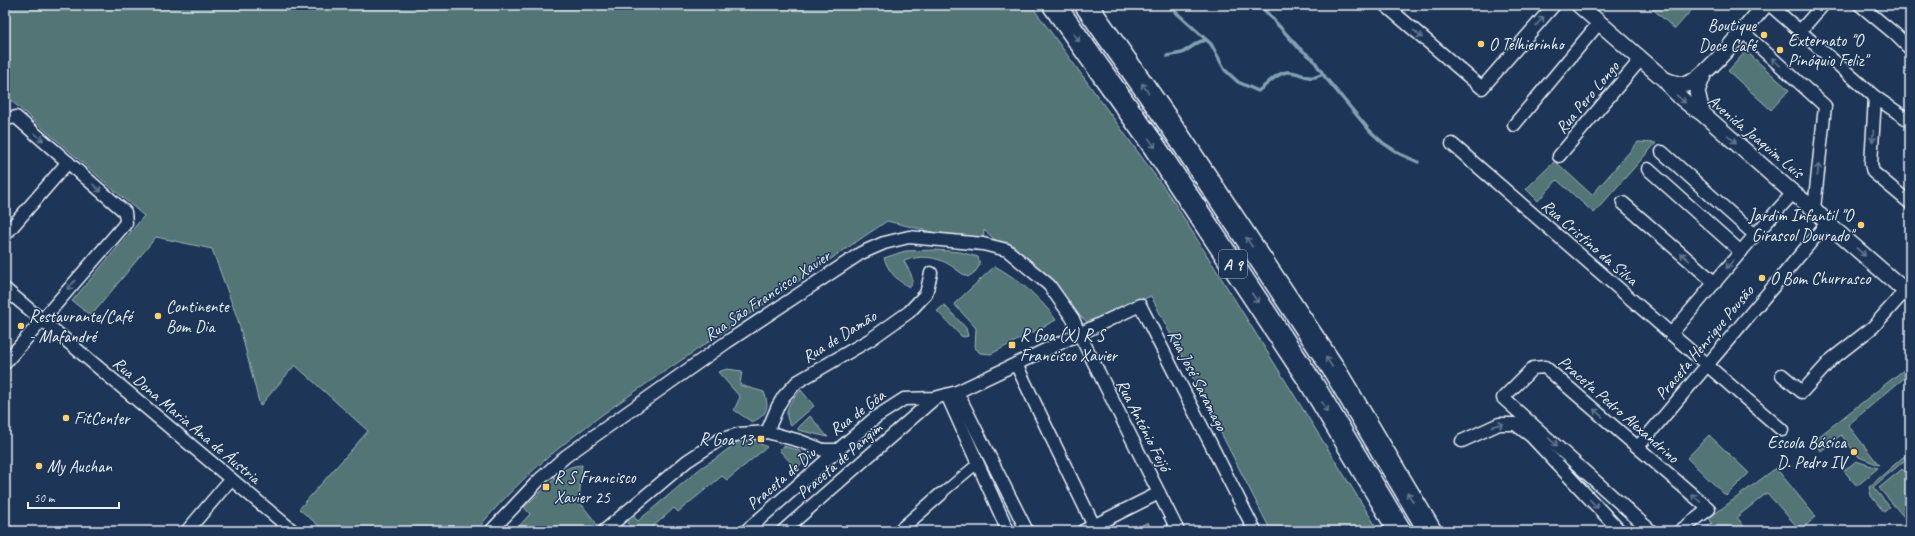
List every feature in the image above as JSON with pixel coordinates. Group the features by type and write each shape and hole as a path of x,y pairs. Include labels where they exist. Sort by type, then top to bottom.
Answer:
{"highway":[{"name":"A 9","path":"1054,5 1152,143 1310,381 1400,531"},
{"name":"A 9","path":"1086,5 1173,128 1333,368 1430,531"}],"street":[{"path":"1389,6 1482,88 1554,5"},
{"name":"Avenida Joaquim Luís","path":"1579,5 1665,80 1676,94 1689,106 1702,113 1793,193 1814,209 1827,223 1908,293"},
{"path":"1800,31 1823,5"},
{"path":"1860,5 1895,34 1910,49"},
{"path":"1665,80 1683,85 1688,84 1704,73 1762,7 1800,31 1875,97 1910,121"},
{"path":"1514,125 1600,23"},
{"path":"1742,31 1825,106 1814,209"},
{"name":"Rua Pero Longo","path":"1559,156 1641,59"},
{"path":"1702,113 1697,92 1704,73"},
{"path":"1875,97 1871,164 1873,172 1910,203"},
{"path":"5,363 126,223 125,212 16,117 6,120"},
{"name":"Rua Cristino da Silva","path":"1452,144 1782,430"},
{"path":"1662,152 1755,235"},
{"path":"5,236 68,162"},
{"path":"1648,169 1741,252"},
{"path":"1671,334 1755,235 1793,193"},
{"path":"1623,203 1715,283"},
{"name":"Praceta Henrique Pousão","path":"1638,447 1827,223"},
{"name":"Rua São Francisco Xavier","path":"491,531 528,491 566,456 733,338 861,253 884,242 909,237 984,244 1007,250 1048,285 1073,318 1079,333"},
{"name":"Rua de Damão","path":"767,432 778,406 784,396 797,382 871,339 909,312 926,294 931,272"},
{"name":"Rua Dona Maria Ana de Áustria","path":"5,289 292,531"},
{"path":"1782,375 1802,392 1832,359 1873,327 1908,293"},
{"name":"Rua José Saramago","path":"1079,333 1140,305 1255,531"},
{"name":"Rua de Gôa","path":"604,531 687,461 719,440 739,434 767,432 800,441 823,450 838,450 876,417 904,399 935,398 952,394 1079,333"},
{"name":"Rua António Feijó","path":"1079,333 1178,531"},
{"path":"1016,364 1089,528 1159,494"},
{"name":"Praceta Pedro Alexandrino","path":"1651,531 1503,398 1533,368 1545,367 1709,509 1680,531"},
{"path":"952,394 978,463 1008,531"},
{"path":"952,394 1027,531"},
{"name":"Praceta de Pangim","path":"783,531 935,398"},
{"path":"1462,440 1499,424 1515,424 1531,436 1620,531"},
{"name":"Praceta de Diu","path":"746,531 838,450"},
{"path":"899,531 978,463"},
{"path":"187,531 231,479"}],"green space":[{"path":"5,5 1031,5 1170,196 1379,531 1271,531 1151,296 1088,323 984,230 983,244 887,221 633,393 577,434 524,479 476,531 325,531 299,509 368,431 295,365 260,406 238,320 212,249 156,237 91,316 72,301 144,216 9,99 5,103"},
{"path":"1648,5 1696,5 1675,29"},
{"path":"1746,51 1789,90 1771,110 1728,71"},
{"path":"1638,142 1656,143 1594,213 1557,180 1538,201 1526,189 1555,161 1592,195"},
{"path":"935,250 960,252 978,257 980,265 975,272 968,277 945,262 933,258 921,257 910,259 904,261 912,277 910,287 901,282 894,275 884,258 905,251"},
{"path":"995,266 1036,296 1056,320 991,354 980,353 975,348 976,328 954,304"},
{"path":"944,305 966,328 968,336 961,336 937,311"},
{"path":"1910,365 1910,373 1848,425 1879,465 1859,457 1841,435 1821,451 1813,441"},
{"path":"727,369 742,371 740,385 764,392 767,407 761,417 752,422 734,410 740,397 718,372"},
{"path":"801,390 814,406 791,426 787,416 788,406"},
{"path":"810,416 828,437 798,430 798,428"},
{"path":"1709,435 1749,473 1726,496 1687,458"},
{"path":"745,436 767,447 727,480 722,476 678,512 674,508 648,531 635,531 627,523 632,515 638,521 702,467"},
{"path":"783,446 798,450 808,458 795,470 793,465 779,450"},
{"path":"1910,451 1910,456 1873,487 1890,507 1884,512 1871,496 1869,487"},
{"path":"1856,461 1878,468 1857,486 1844,471"},
{"path":"582,465 579,501 596,523 587,531 521,531 519,526 530,514 524,507 544,489 546,490 550,486 549,484 560,473 571,467"},
{"path":"1776,468 1816,517 1800,530 1767,493 1737,517 1747,531 1701,531 1712,523 1709,518"},
{"path":"1902,469 1910,478 1910,524 1879,488"},
{"path":"1148,522 1152,531 1131,531"}],"waterway":[{"path":"1168,5 1211,44 1225,70 1238,82 1258,91 1275,77 1283,73 1292,72 1307,77 1316,77 1321,75"},
{"path":"1260,5 1298,47 1313,59 1325,77 1370,131 1383,143 1400,154 1418,162"},
{"path":"1167,56 1182,53 1199,42 1206,40"}],"place":[{"name":"Boutique Doce Café","path":"1764,35"},
{"name":"O Telhierinho","path":"1481,44"},
{"name":"Externato \"O Pinóquio Feliz\"","path":"1780,50"},
{"name":"Jardim Infantil \"O Girassol Dourado\"","path":"1861,225"},
{"name":"O Bom Churrasco","path":"1762,278"},
{"name":"Continente Bom Dia","path":"158,316"},
{"name":"Restaurante/Café - Mafandré","path":"21,326"},
{"name":"R Goa (X) R S Francisco Xavier","path":"1012,345"},
{"name":"FitCenter","path":"66,418"},
{"name":"R Goa 13","path":"761,439"},
{"name":"Escola Básica D. Pedro IV","path":"1854,452"},
{"name":"My Auchan","path":"39,466"},
{"name":"R S Francisco Xavier 25","path":"546,487"}]}
